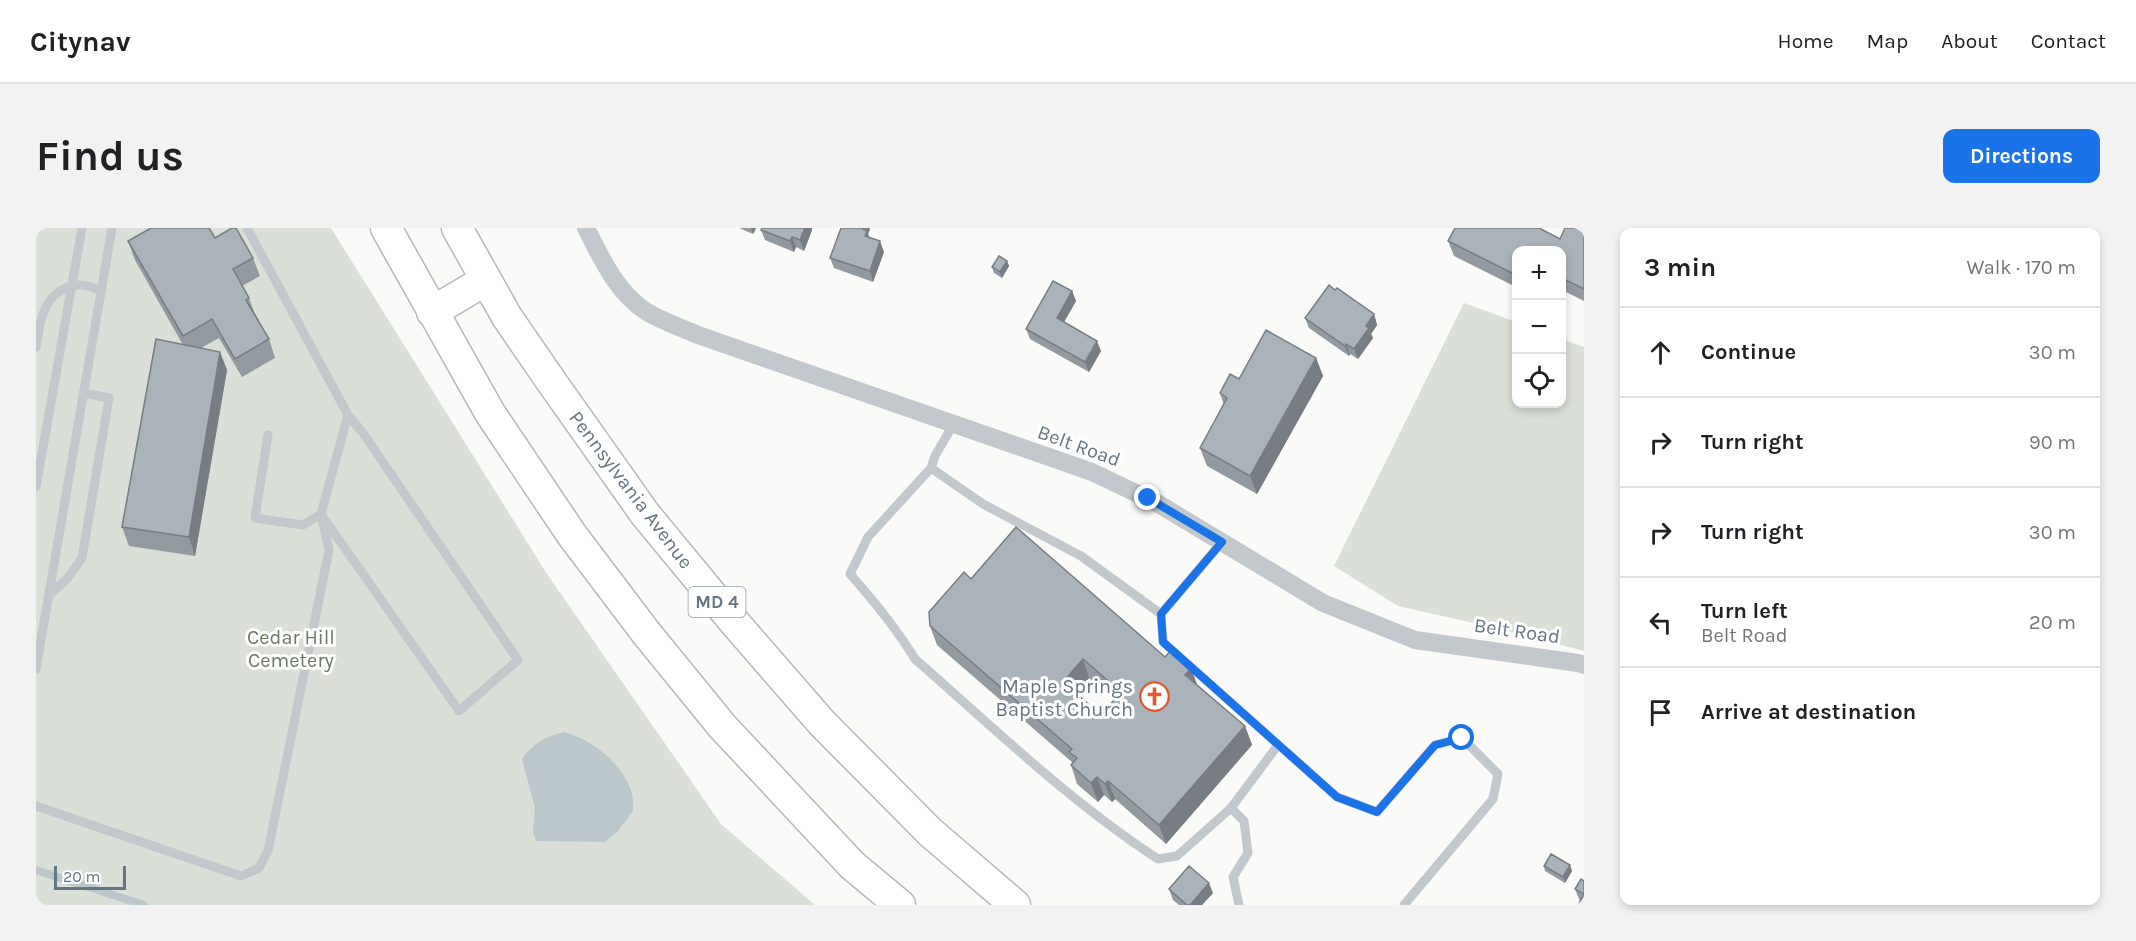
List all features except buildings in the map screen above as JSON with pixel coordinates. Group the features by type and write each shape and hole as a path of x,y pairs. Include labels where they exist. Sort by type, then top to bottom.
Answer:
{"highway":[{"path":"386,228 490,413 572,535 647,634 722,726 820,831 852,865 900,905"},
{"name":"Pennsylvania Avenue","path":"457,228 507,317 645,514 822,723 930,832 1015,905"},
{"path":"432,312 486,280"}],"street":[{"name":"Belt Road","path":"586,228 614,280 629,298 648,313 699,335 1092,472 1148,498 1323,603 1415,640 1584,665"}],"lane":[{"path":"36,487 82,228"},
{"path":"36,669 112,228"},
{"path":"247,228 348,416 363,433 518,660 459,711 321,514"},
{"path":"36,347 43,312 57,293 72,286 91,285 101,292"},
{"path":"49,595 67,579 82,558 109,398 84,393"},
{"path":"36,806 241,876 259,868 268,851 329,549 321,514 348,416"},
{"path":"953,425 935,456 932,468 868,537 850,574 879,606 915,659 1067,791 1126,839 1158,859 1177,856 1231,808 1278,745"},
{"path":"268,435 255,518 303,525 321,514"},
{"path":"932,468 982,504 1081,556 1161,614"},
{"path":"1222,542 1161,614 1163,642 1337,797 1377,812 1435,745 1462,738 1497,774 1493,799 1404,905"},
{"path":"1231,808 1244,821 1248,853 1233,877 1239,905"}],"green space":[{"name":"Cedar Hill Cemetery","path":"36,228 331,228 547,574 721,824 815,905 36,905"},
{"path":"1464,303 1512,321 1512,408 1566,408 1566,340 1584,347 1584,651 1505,630 1398,606 1334,566"}],"shaded area":[{"path":"565,732 586,741 606,755 621,772 632,793 633,811 618,831 605,842 536,841 533,832 535,808 522,759 541,741"}],"waterway":[{"path":"36,870 144,905"}],"place":[{"name":"Maple Springs Baptist Church","path":"1154,697"}],"route":[{"path":"1148,498 1222,542 1161,614 1163,642 1337,797 1377,812 1435,745 1462,738"}]}
